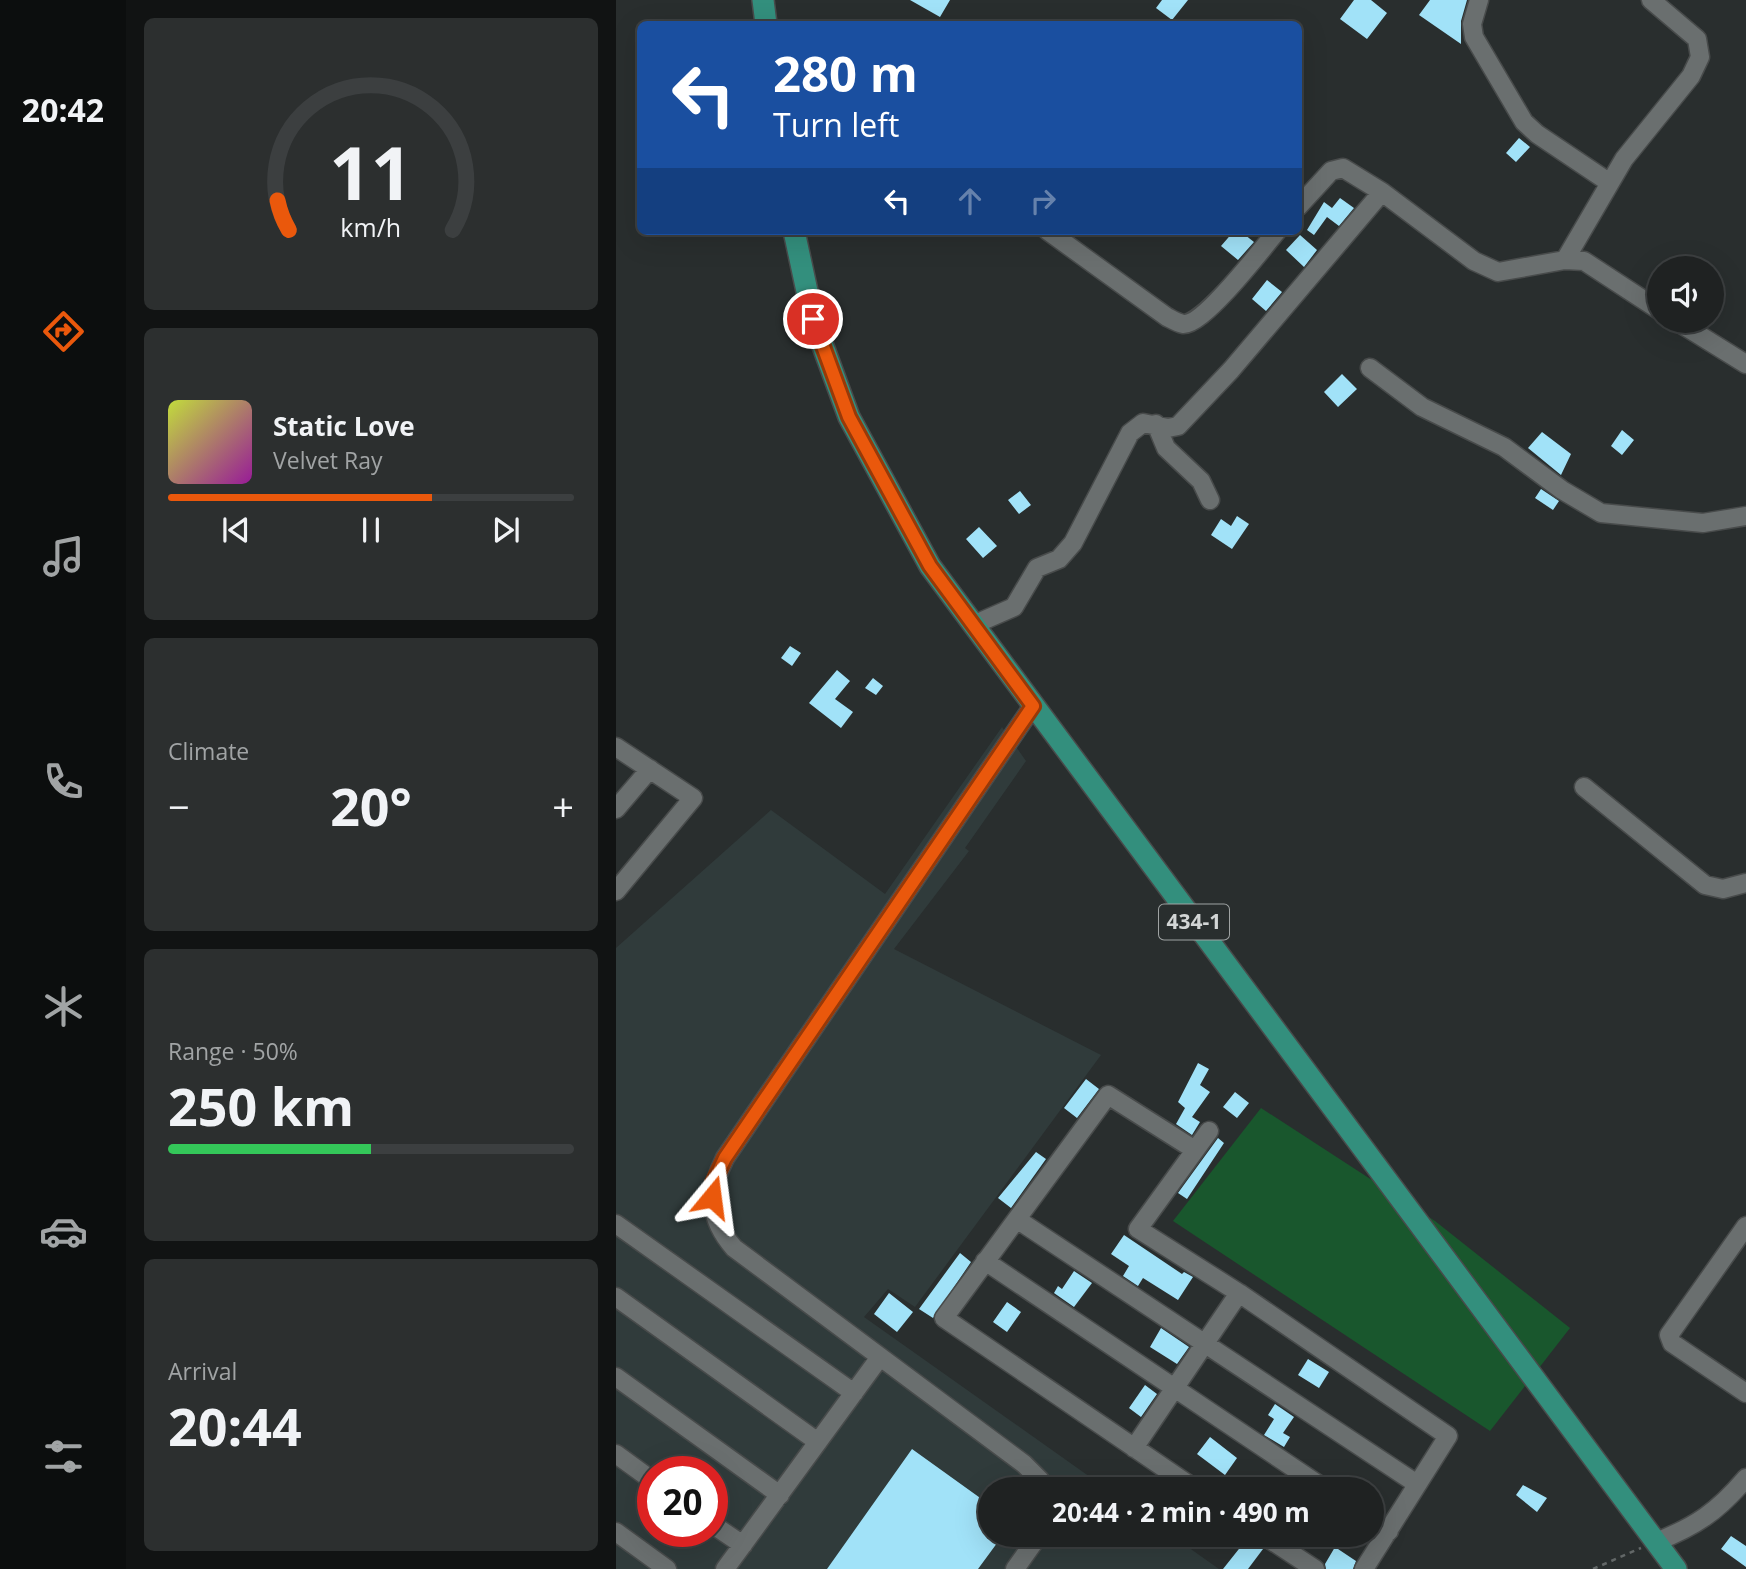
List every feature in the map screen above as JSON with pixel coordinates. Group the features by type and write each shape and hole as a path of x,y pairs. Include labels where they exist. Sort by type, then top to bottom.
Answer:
{"main road":[{"path":"763,0 766,21"},
{"name":"434-1","path":"795,235 813,319 849,417 930,566 1676,1569"}],"street":[{"path":"1479,0 1472,24 1474,37 1524,122 1537,134 1610,183"},
{"path":"1565,260 1624,159 1691,76 1700,57 1698,39 1651,0"},
{"path":"1302,203 1331,171 1343,168 1382,192 1474,261 1498,272 1565,260 1584,261 1599,268 1647,302"},
{"path":"973,625 1014,607 1037,568 1059,559 1073,543 1129,433 1143,423 1168,429 1178,426 1231,370 1382,192"},
{"path":"1054,235 1167,317 1183,324 1194,321 1222,295 1274,235"},
{"path":"1696,333 1746,364"},
{"path":"1370,369 1423,407 1504,447 1562,490 1601,513 1703,523 1746,516"},
{"path":"1156,425 1166,448 1201,481 1210,500"},
{"path":"1033,706 725,1158 713,1183 717,1223 734,1248 1024,1464 1037,1477"},
{"path":"616,747 693,798 616,891"},
{"path":"616,809 650,769"},
{"path":"1584,787 1705,885 1723,889 1746,883"},
{"path":"1177,1477 944,1318 1108,1095 1195,1150"},
{"path":"1209,1131 1139,1229 1239,1293 1448,1436 1364,1569"},
{"path":"1017,1220 1417,1484"},
{"path":"616,1224 854,1393"},
{"path":"1746,1226 1669,1335 1672,1343 1746,1393"},
{"path":"985,1261 1174,1391 1307,1477"},
{"path":"1134,1448 1239,1293"},
{"path":"616,1297 818,1442"},
{"path":"726,1569 880,1357"},
{"path":"616,1377 780,1494"},
{"path":"616,1454 637,1469"},
{"path":"1656,1542 1693,1527 1723,1505 1746,1478"},
{"path":"1384,1528 1389,1531"},
{"path":"616,1532 667,1569"},
{"path":"728,1535 743,1545"},
{"path":"1015,1569 1031,1547"},
{"path":"1281,1547 1315,1569"}],"path":[{"path":"1593,1569 1656,1542"}],"shaded area":[{"path":"1002,727 1026,761 965,848 969,851 894,949 1101,1055 915,1307 888,1289 864,1317 1090,1477 978,1477 978,1547 1188,1547 1219,1569 616,1569 616,948 771,810 885,894"}],"green space":[{"path":"1261,1108 1435,1221 1570,1328 1490,1431 1173,1221"}],"building":[{"path":"910,0 950,0 940,17"},
{"path":"1162,0 1188,0 1172,20 1156,8"},
{"path":"1354,0 1371,0 1387,13 1367,39 1340,19"},
{"path":"1430,0 1467,0 1461,21 1461,44 1419,15"},
{"path":"1519,138 1530,147 1516,162 1506,153"},
{"path":"1340,198 1354,208 1339,226 1327,217 1314,235 1307,230 1324,202 1332,208"},
{"path":"1231,235 1245,235 1254,242 1238,260 1221,246"},
{"path":"1300,235 1317,250 1304,267 1286,250"},
{"path":"1267,280 1282,292 1266,311 1252,299"},
{"path":"1342,374 1357,389 1338,407 1324,392"},
{"path":"1622,430 1634,440 1622,455 1611,446"},
{"path":"1542,432 1571,454 1561,475 1528,448"},
{"path":"1541,489 1559,501 1553,510 1535,498"},
{"path":"1020,491 1031,505 1019,514 1008,500"},
{"path":"1237,516 1249,524 1232,549 1211,535 1221,519 1231,526"},
{"path":"979,527 997,546 983,558 966,539"},
{"path":"790,646 801,653 792,666 781,658"},
{"path":"837,670 850,681 835,699 853,712 841,728 809,703"},
{"path":"873,678 883,686 876,695 865,688"},
{"path":"1198,1063 1209,1069 1200,1085 1210,1092 1192,1117 1200,1122 1192,1135 1176,1124 1185,1108 1178,1102"},
{"path":"1086,1079 1099,1089 1077,1118 1064,1108"},
{"path":"1235,1092 1249,1103 1237,1118 1223,1107"},
{"path":"1218,1138 1224,1143 1187,1199 1178,1193"},
{"path":"1036,1152 1046,1159 1011,1208 998,1198"},
{"path":"1124,1235 1182,1274 1184,1272 1193,1277 1178,1300 1143,1278 1138,1286 1123,1276 1129,1266 1111,1254"},
{"path":"960,1253 971,1262 933,1318 919,1309"},
{"path":"1074,1271 1092,1283 1074,1307 1054,1293 1058,1286 1062,1289"},
{"path":"889,1293 913,1312 897,1332 874,1314"},
{"path":"1007,1302 1021,1312 1007,1332 993,1322"},
{"path":"1161,1328 1189,1347 1177,1364 1150,1347"},
{"path":"1308,1359 1329,1372 1319,1388 1298,1375"},
{"path":"1145,1385 1157,1394 1141,1417 1129,1408"},
{"path":"1275,1404 1294,1417 1283,1433 1290,1437 1284,1447 1264,1435 1274,1419 1268,1415"},
{"path":"1210,1437 1237,1458 1225,1475 1197,1454"},
{"path":"912,1449 978,1496 978,1547 994,1547 978,1569 827,1569"},
{"path":"1523,1485 1547,1498 1537,1512 1516,1495"},
{"path":"1731,1536 1746,1546 1746,1567 1721,1549"},
{"path":"1240,1547 1263,1549 1248,1569 1223,1569"},
{"path":"1335,1547 1356,1561 1353,1569 1326,1569 1325,1564"}],"route":[{"path":"712,1197 713,1183 725,1158 1033,706 930,566 849,417 813,319"}]}
